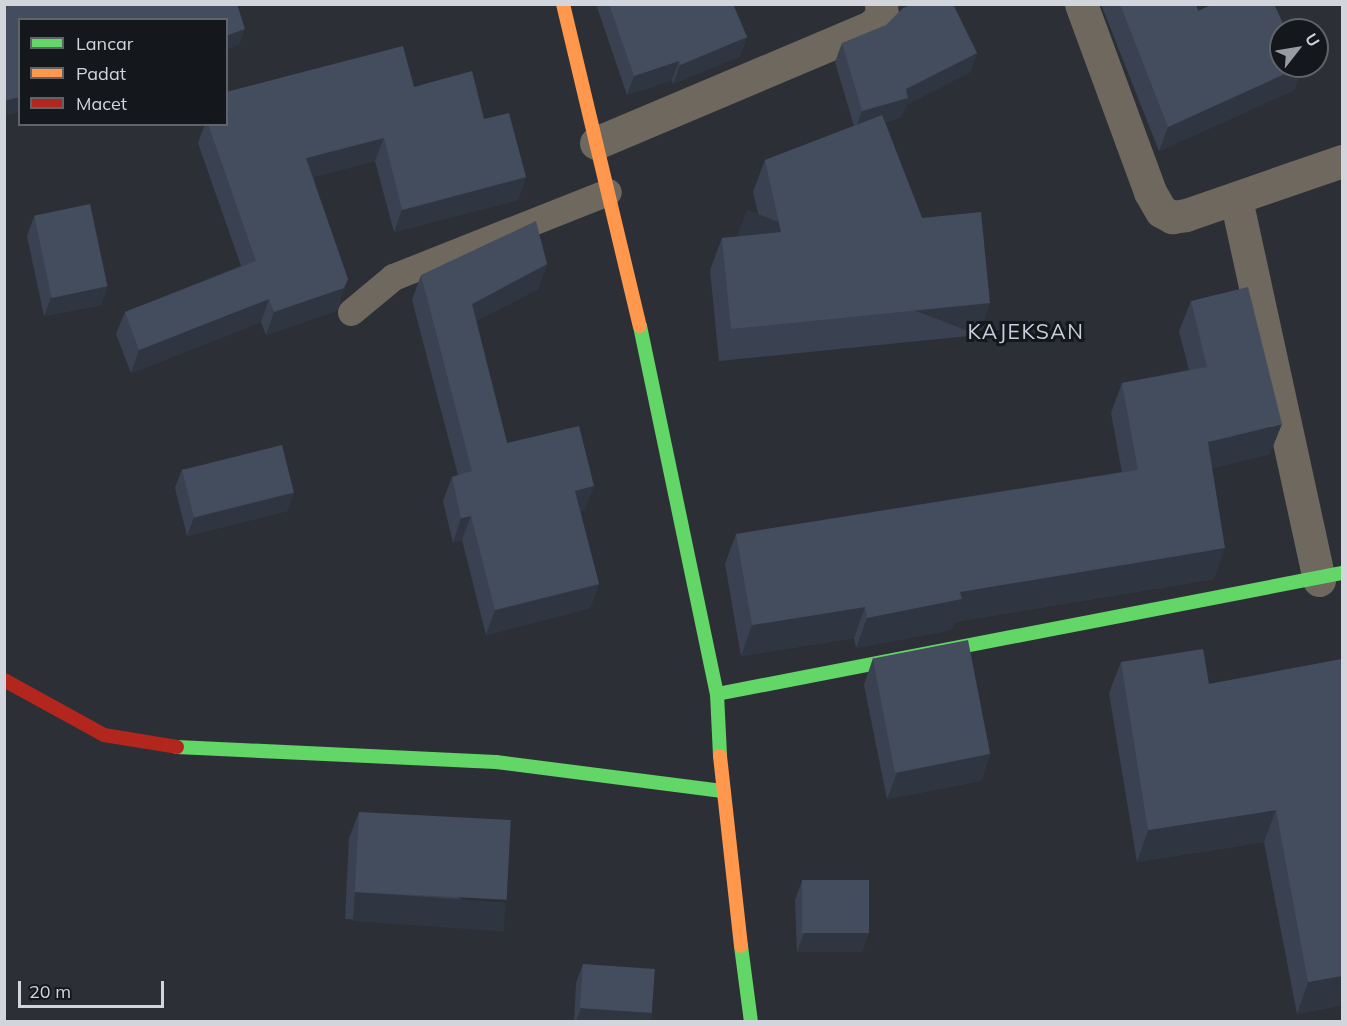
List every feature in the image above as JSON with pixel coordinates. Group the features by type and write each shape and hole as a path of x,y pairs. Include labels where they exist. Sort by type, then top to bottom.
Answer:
{"street":[{"path":"563,4 639,322 717,694 722,791 751,1022"},
{"path":"597,143 871,27 882,16 881,4"},
{"path":"1081,4 1150,192 1161,211 1172,217 1186,215 1342,161"},
{"path":"717,694 1330,576 1236,199"},
{"path":"4,680 104,735 170,747 496,762 722,791"}],"lane":[{"path":"351,312 393,277 608,192"}],"building":[{"path":"4,4 237,4 245,29 228,35 228,18 18,18 18,98 4,101"},
{"path":"609,4 733,4 747,37 680,65 679,61 634,76"},
{"path":"913,4 953,4 977,53 906,89 908,98 862,111 842,43 886,25 903,8"},
{"path":"1120,4 1196,4 1198,11 1213,4 1274,4 1280,18 1269,18 1269,78 1276,78 1168,127"},
{"path":"403,46 414,87 472,71 484,119 509,113 526,177 402,210 384,138 306,158 348,279 344,288 274,312 269,299 139,350 125,312 256,261 209,126 228,126 228,91"},
{"path":"882,115 922,218 981,212 990,303 731,329 722,238 781,232 765,160"},
{"path":"90,204 107,286 52,298 34,216"},
{"path":"536,221 547,264 472,304 507,443 579,426 594,486 575,491 599,584 495,610 471,516 461,518 452,477 472,471 421,275"},
{"path":"1248,287 1282,424 1208,442 1225,548 960,592 962,599 867,618 865,607 752,625 736,534 1138,470 1122,383 1207,367 1191,301"},
{"path":"282,445 294,493 194,517 182,470"},
{"path":"968,640 990,754 895,772 873,659"},
{"path":"1203,649 1209,684 1342,659 1342,976 1308,982 1276,810 1148,830 1121,662"},
{"path":"359,812 511,820 507,900 355,892"},
{"path":"802,880 869,880 869,933 802,933"},
{"path":"583,964 655,969 652,1013 580,1008"}],"traffic: fast":[{"path":"640,326 717,694 720,756"},
{"path":"717,694 1342,573"},
{"path":"177,747 496,762 722,791"},
{"path":"741,946 751,1022"}],"traffic: slow":[{"path":"563,4 640,326"},
{"path":"720,756 741,946"}],"traffic: jam":[{"path":"4,680 104,735 177,747"}],"district":[{"name":"KAJEKSAN","path":"1026,331"}]}
